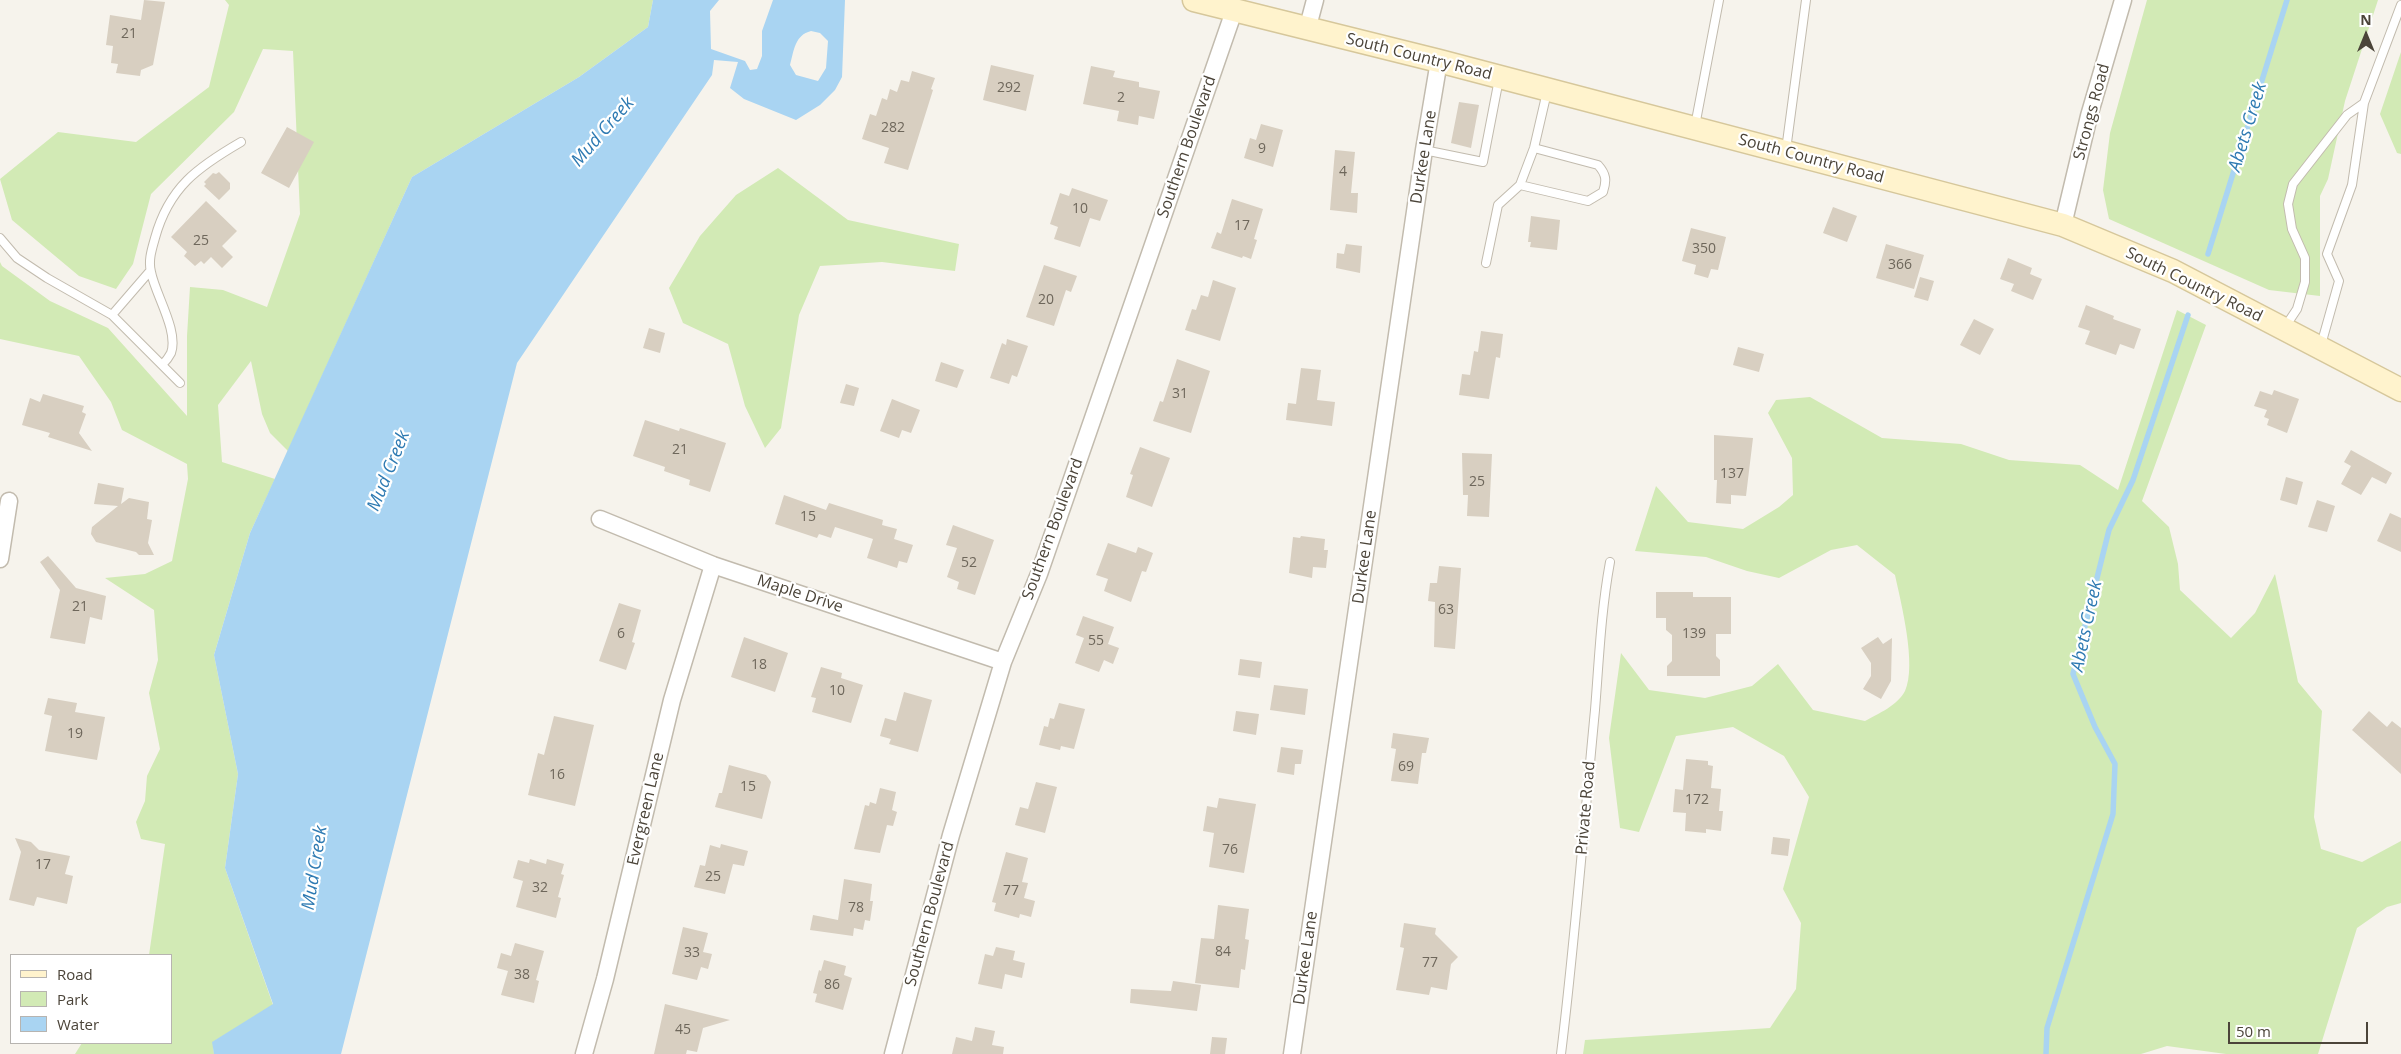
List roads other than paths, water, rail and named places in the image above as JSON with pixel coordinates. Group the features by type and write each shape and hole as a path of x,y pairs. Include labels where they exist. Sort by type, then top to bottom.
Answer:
{"main road":[{"name":"South Country Road","path":"1194,0 1307,30 1439,61 2063,225 2173,271 2401,390"}],"street":[{"path":"1307,30 1315,0"},
{"name":"Strongs Road","path":"2063,225 2089,116 2123,0"},
{"name":"Southern Boulevard","path":"893,1054 951,835 1003,662 1039,574 1234,11"},
{"name":"Durkee Lane","path":"1292,1054 1424,150 1439,61"},
{"path":"0,559 10,501"},
{"name":"Maple Drive","path":"600,519 713,565 1003,662"},
{"name":"Evergreen Lane","path":"584,1054 605,980 672,700 713,565"}],"lane":[{"path":"1694,129 1719,0"},
{"path":"1786,152 1806,0"},
{"path":"2321,347 2340,281 2327,254 2352,185 2364,103 2401,5"},
{"path":"1424,150 1483,162 1500,77"},
{"path":"1486,263 1498,205 1520,185 1534,148 1547,90"},
{"path":"2284,328 2298,309 2306,282 2305,258 2292,229 2288,204 2293,184 2347,115 2364,103"},
{"path":"162,365 171,352 172,335 150,271 150,255 165,208 187,180 204,163 241,142"},
{"path":"1520,185 1588,201 1597,198 1604,192 1607,181 1604,171 1598,165 1534,148"},
{"path":"0,238 17,258 46,278 112,315 180,383"},
{"path":"112,315 150,271"},
{"name":"Private Road","path":"1561,1054 1585,817 1600,652 1602,604 1610,562"}],"water":[{"name":"Mud Creek","path":"653,0 719,0 710,11 711,49 745,61 750,70 757,69 762,56 762,31 773,0 845,0 842,77 835,90 820,105 796,120 744,99 730,88 738,62 714,60 712,75 517,363 341,1054 214,1054 212,1042 273,1004 225,868 238,774 214,655 250,533 412,177 579,77 648,27","holes":["811,31 820,33 828,41 826,68 818,81 796,75 790,65 798,40"]}],"waterway":[{"name":"Abets Creek","path":"2208,254 2287,0"},
{"name":"Abets Creek","path":"2046,1054 2047,1028 2113,814 2115,764 2095,727 2073,674 2109,530 2133,480 2188,315"}]}
